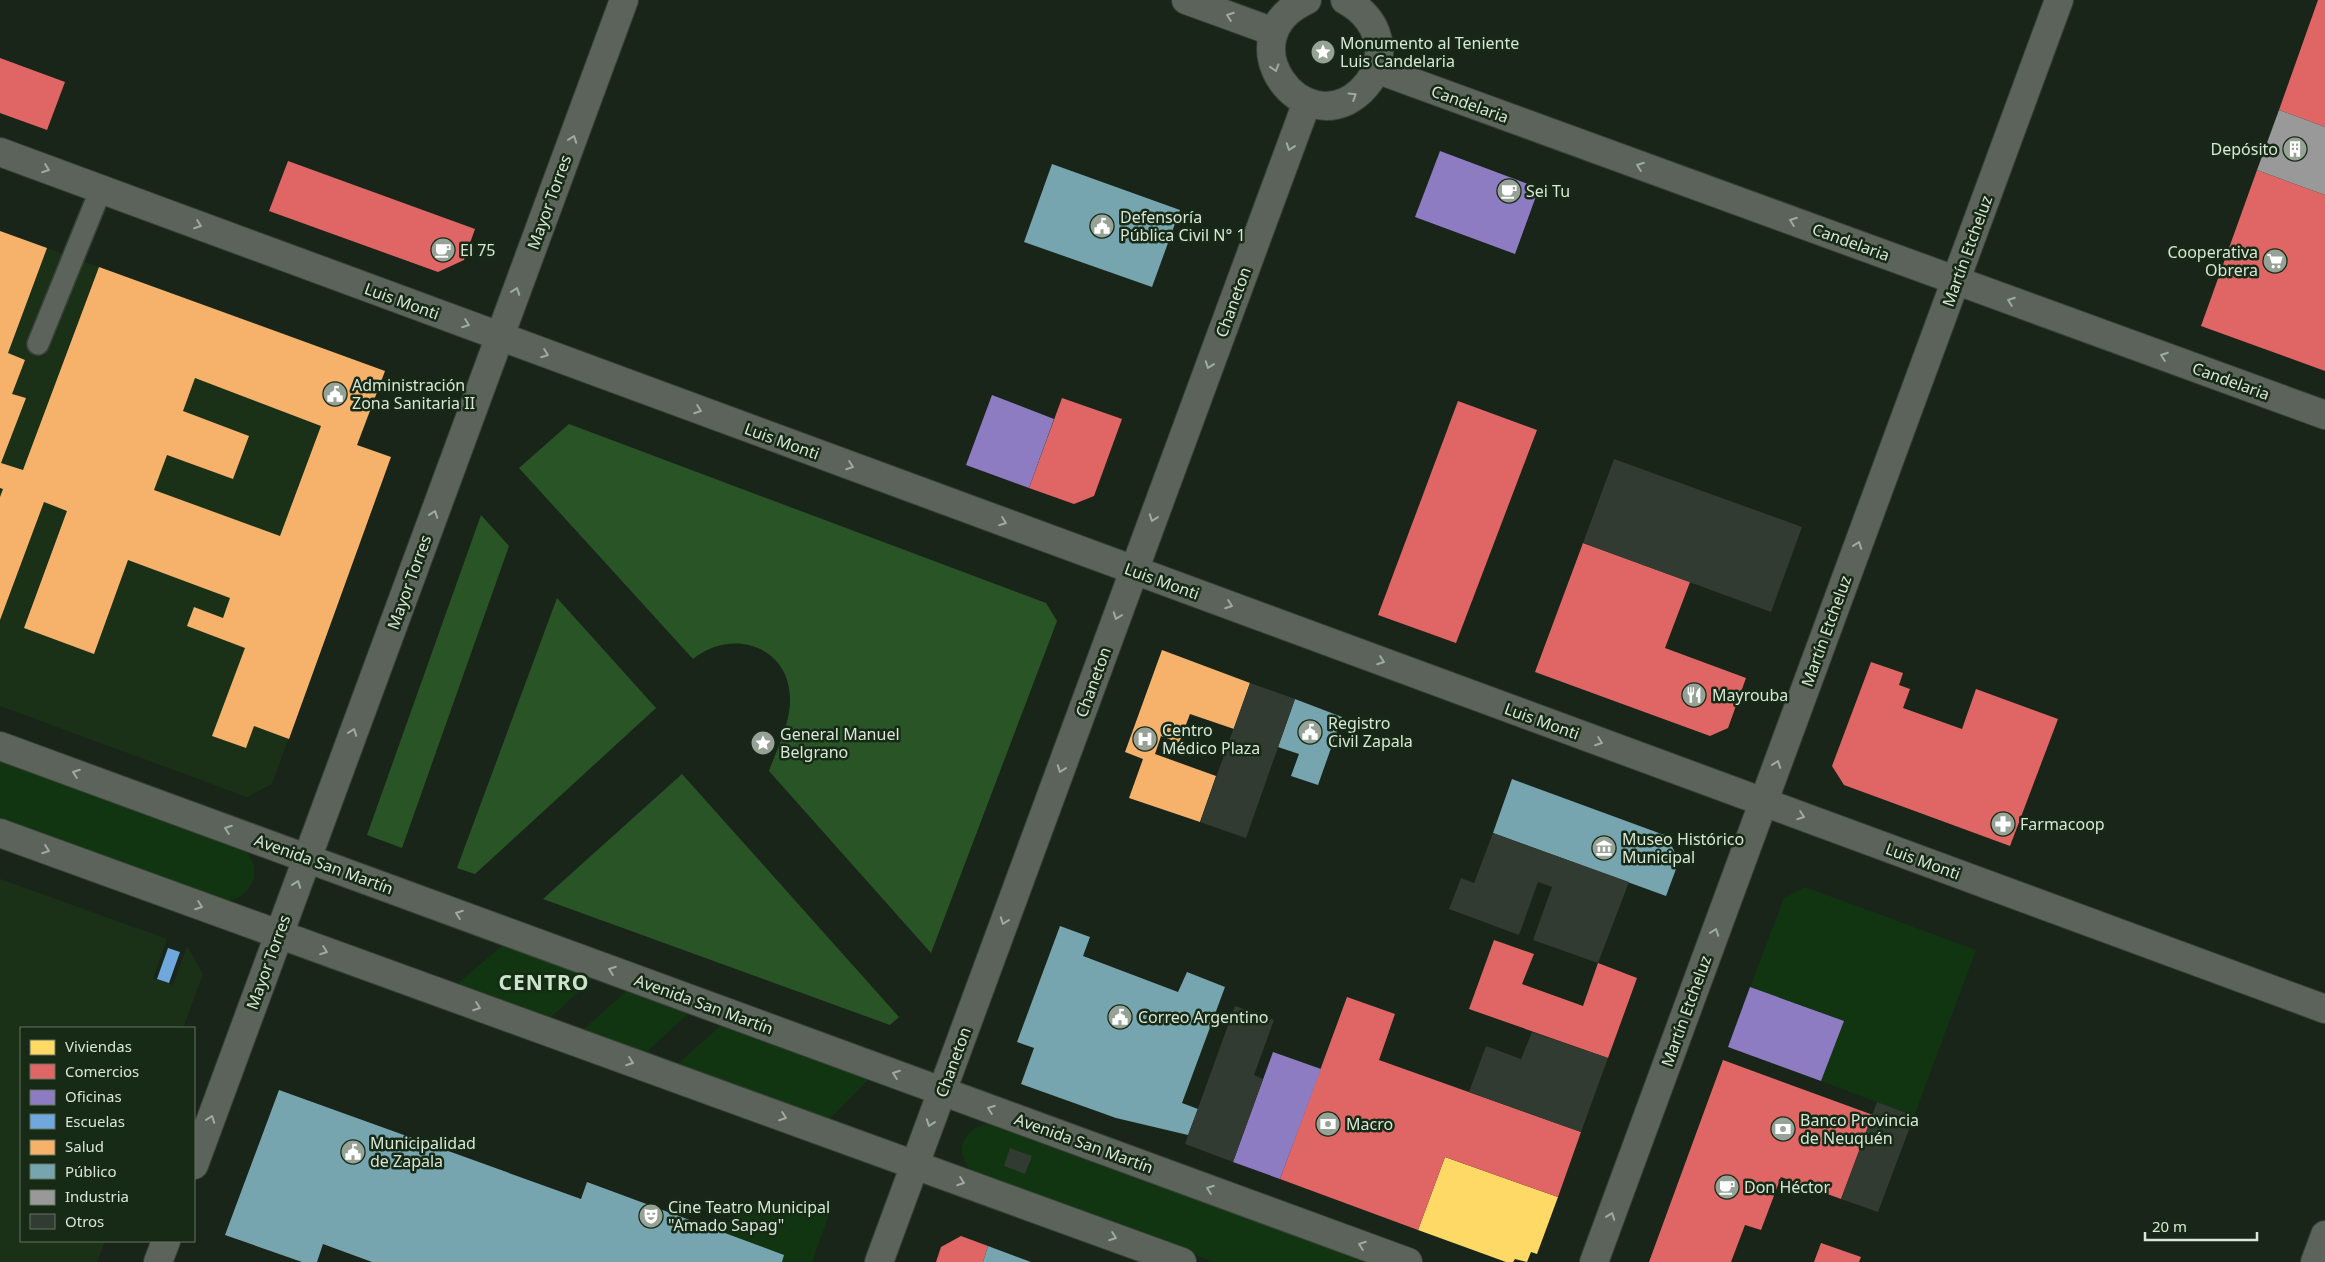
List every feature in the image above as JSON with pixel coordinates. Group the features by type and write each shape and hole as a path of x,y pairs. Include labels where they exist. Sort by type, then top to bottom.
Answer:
{"street":[{"name":"Mayor Torres","path":"195,1162 624,0"},
{"path":"1186,0 1274,32"},
{"path":"1307,0 1295,5 1282,17 1274,32 1271,49 1273,66 1280,81 1292,93 1306,102 1323,104 1340,103 1355,96 1368,84 1376,69 1379,52 1377,36 1370,20 1358,8 1345,0"},
{"name":"Martín Etcheluz","path":"1594,1262 2059,0"},
{"name":"Candelaria","path":"1376,69 2325,415"},
{"name":"Chaneton","path":"879,1262 1306,102"},
{"name":"Luis Monti","path":"0,152 2325,1009"},
{"name":"Avenida San Martín","path":"0,746 1408,1262"},
{"path":"0,834 1182,1262"},
{"path":"2315,1262 2325,1235"},
{"path":"158,1262 166,1242"}],"lane":[{"path":"38,344 101,189"}],"shaded area":[{"path":"0,231 385,371 358,445 391,457 272,784 247,797 0,706"},
{"path":"0,760 245,850 254,866 252,882 242,895 225,901 0,820"},
{"path":"0,879 167,939 153,978 173,985 187,946 203,974 183,1027 20,1027 20,1242 105,1242 97,1262 0,1262"},
{"path":"1805,887 1976,950 1914,1116 1821,1081 1843,1021 1750,987 1784,898"},
{"path":"505,943 596,976 549,1019 456,985"},
{"path":"629,989 691,1011 644,1054 582,1031"},
{"path":"724,1023 871,1077 828,1120 676,1065"},
{"path":"990,1123 1377,1262 1214,1262 979,1177 970,1170 965,1162 962,1146 965,1138 971,1131 979,1126"},
{"path":"759,1202 793,1205 829,1215 812,1262 782,1262 784,1255 724,1233 733,1216 741,1208"}],"green space":[{"path":"569,424 1046,603 1057,621 931,953 769,771 783,735 790,707 787,680 780,665 769,654 755,647 740,644 724,645 708,650 693,659 519,468"},
{"path":"481,515 509,546 402,848 367,835"},
{"path":"557,598 656,708 475,874 457,868"},
{"path":"682,774 899,1017 890,1025 543,899"}],"building: Viviendas":[{"path":"1445,1157 1558,1197 1537,1254 1531,1252 1527,1262 1515,1259 1513,1262 1506,1262 1418,1230"}],"building: Comercios":[{"path":"2318,0 2325,0 2325,127 2279,110"},
{"path":"0,58 65,82 47,130 0,113"},
{"path":"288,161 475,229 464,260 438,272 269,211"},
{"name":"Cooperativa Obrera","path":"2257,170 2325,195 2325,371 2201,326"},
{"path":"1062,398 1122,419 1094,496 1074,504 1029,488"},
{"path":"1458,401 1537,430 1456,643 1378,615"},
{"path":"1583,543 1690,582 1665,648 1746,678 1728,728 1710,736 1535,672"},
{"path":"1871,662 1903,673 1899,685 1910,689 1903,708 1962,729 1976,689 2058,719 2010,846 1844,785 1832,766"},
{"path":"1494,940 1534,954 1522,984 1583,1006 1598,963 1637,978 1608,1058 1469,1009"},
{"path":"1347,997 1395,1014 1379,1060 1581,1132 1558,1197 1445,1157 1418,1230 1280,1179"},
{"path":"1723,1060 1873,1115 1841,1199 1781,1177 1761,1230 1745,1225 1731,1262 1649,1262"},
{"path":"961,1236 988,1246 983,1262 936,1262 941,1247"},
{"path":"1821,1243 1861,1257 1859,1262 1814,1262"}],"building: Oficinas":[{"path":"1440,151 1539,188 1515,254 1415,217"},
{"path":"992,395 1054,419 1029,488 966,465"},
{"path":"1750,987 1844,1021 1821,1081 1728,1047"},
{"path":"1273,1052 1321,1069 1280,1179 1233,1162"}],"building: Escuelas":[{"path":"168,948 180,952 169,983 157,979"}],"building: Salud":[{"path":"0,231 47,248 8,353 25,360 12,394 26,398 1,463 23,470 99,267 385,371 357,445 391,457 289,739 254,726 246,748 212,736 245,648 187,626 194,607 223,618 230,598 128,560 94,654 24,628 67,511 44,502 0,620 0,497 3,489 0,488","holes":["195,378 321,426 280,536 154,490 167,455 233,479 249,436 183,411"]},
{"name":"Centro Médico Plaza","path":"1162,650 1250,683 1234,729 1190,714 1179,743 1161,736 1155,754 1216,776 1200,822 1129,798 1143,759 1125,752"}],"building: Público":[{"name":"Defensoría Pública Civil N° 1","path":"1052,164 1180,210 1152,287 1024,242"},
{"name":"Registro Civil Zapala","path":"1295,699 1342,717 1318,785 1291,776 1299,754 1278,747"},
{"name":"Museo Histórico Municipal","path":"1512,779 1667,836 1679,861 1666,896 1493,833"},
{"name":"Correo Argentino","path":"1060,926 1090,937 1083,956 1178,992 1187,972 1225,987 1182,1103 1198,1109 1188,1135 1116,1118 1021,1084 1034,1048 1017,1042"},
{"name":"Municipalidad de Zapala","path":"279,1090 581,1199 587,1182 784,1255 782,1262 372,1262 323,1244 317,1262 302,1262 225,1235"},
{"path":"988,1246 1031,1262 983,1262"}],"building: Industria":[{"name":"Depósito","path":"2279,110 2325,127 2325,195 2257,170"}],"building: Otros":[{"path":"1614,459 1802,527 1771,612 1583,543"},
{"path":"1250,683 1295,699 1246,838 1200,822"},
{"path":"1493,833 1629,882 1598,963 1533,940 1552,887 1538,882 1519,935 1449,909 1461,878 1474,883"},
{"path":"1235,1006 1274,1020 1254,1075 1263,1079 1233,1162 1185,1144"},
{"path":"1532,1032 1608,1058 1581,1132 1469,1092 1486,1046 1521,1059"},
{"path":"1877,1102 1914,1116 1878,1212 1841,1199"},
{"path":"1010,1148 1032,1156 1025,1174 1004,1166"}],"place":[{"name":"Monumento al Teniente Luis Candelaria","path":"1323,52"},
{"name":"Depósito","path":"2295,149"},
{"name":"Sei Tu","path":"1509,191"},
{"name":"Defensoría Pública Civil N° 1","path":"1102,226"},
{"name":"El 75","path":"443,250"},
{"name":"Cooperativa Obrera","path":"2275,261"},
{"name":"Administración Zona Sanitaria II","path":"335,394"},
{"name":"Mayrouba","path":"1694,695"},
{"name":"Registro Civil Zapala","path":"1310,732"},
{"name":"Centro Médico Plaza","path":"1145,739"},
{"name":"General Manuel Belgrano","path":"763,743"},
{"name":"Farmacoop","path":"2003,824"},
{"name":"Museo Histórico Municipal","path":"1604,848"},
{"name":"Correo Argentino","path":"1120,1017"},
{"name":"Macro","path":"1328,1124"},
{"name":"Banco Provincia de Neuquén","path":"1783,1129"},
{"name":"Municipalidad de Zapala","path":"353,1152"},
{"name":"Don Héctor","path":"1727,1187"},
{"name":"Cine Teatro Municipal \"Amado Sapag\"","path":"651,1216"}],"district":[{"name":"CENTRO","path":"544,983"}]}
